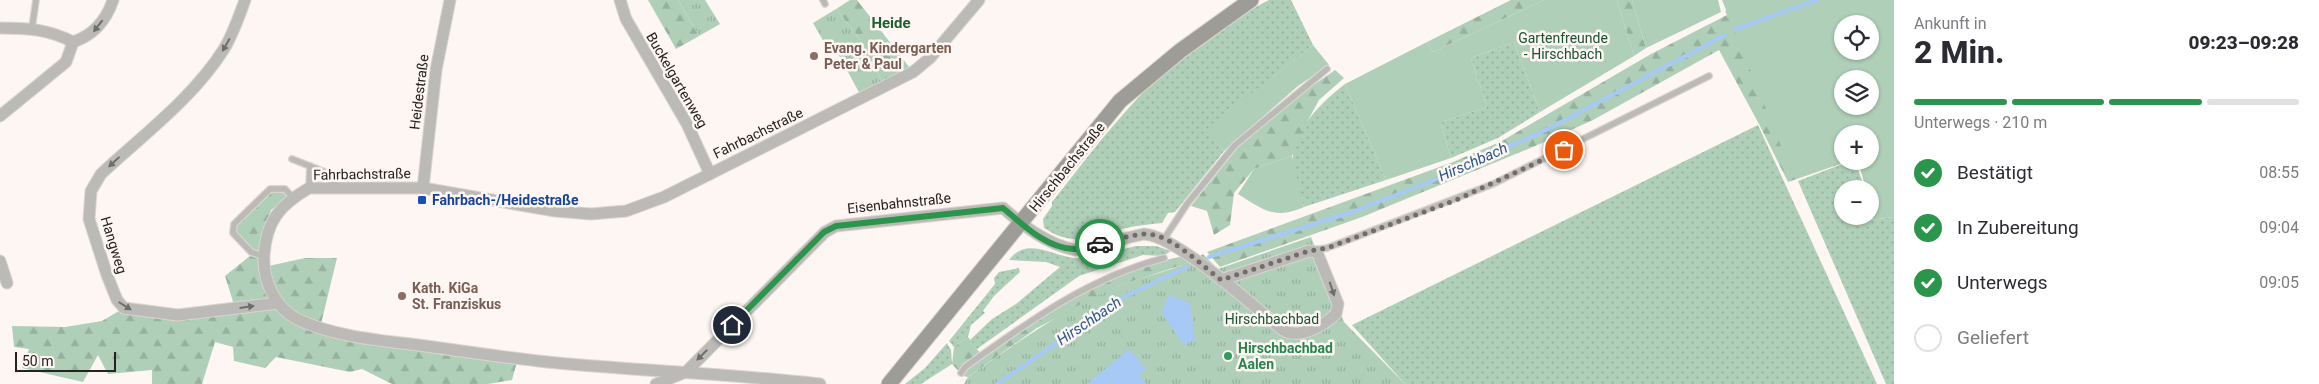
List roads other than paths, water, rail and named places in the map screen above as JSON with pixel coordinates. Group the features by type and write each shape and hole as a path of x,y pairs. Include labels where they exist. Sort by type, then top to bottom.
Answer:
{"street":[{"path":"0,28 32,28 56,33 73,42 86,38 97,30 113,0"},
{"name":"Hangweg","path":"245,0 236,25 224,49 193,90 101,174 91,190 89,219 107,275 117,300 124,308 178,315 278,302"},
{"name":"Buckelgartenweg","path":"620,0 626,19 687,124 710,174"},
{"name":"Fahrbachstraße","path":"820,384 539,361 379,339 320,328 295,318 278,302 269,288 264,267 265,240 276,213 293,198 309,188 423,188 555,211 591,214 626,211 664,197 913,72 930,58 978,0"},
{"name":"Hirschbachstraße","path":"889,384 1120,101 1180,51 1251,0"},
{"name":"Heidestraße","path":"423,188 436,70 446,2"},
{"path":"0,116 66,62 73,42"},
{"name":"Eisenbahnstraße","path":"656,384 686,372 824,232 836,226 1003,208 1042,239 1075,250 1144,234 1164,239"},
{"path":"1164,239 1184,252 1290,334 1298,334 1331,319 1336,314 1338,304 1321,256 1317,252 1309,251 1221,280"},
{"path":"0,261 7,283"}],"lane":[{"path":"32,28 36,0"},
{"path":"1164,239 1188,204 1235,144 1327,69"},
{"path":"1309,251 1327,248 1493,184 1708,76"},
{"path":"292,159 326,172 338,187"},
{"path":"309,188 310,166"},
{"path":"264,257 251,252 233,233 234,224 270,189 284,189 293,198"},
{"path":"961,373 965,367 1054,305 1094,283 1142,264 1164,258"}],"water":[{"path":"1169,295 1190,303 1195,340 1184,345 1161,312"},
{"path":"1129,349 1146,369 1139,375 1146,384 1087,384"}],"waterway":[{"name":"Hirschbach","path":"1736,29 1817,0"},
{"name":"Hirschbach","path":"1209,257 1352,212 1432,181 1548,129 1725,35"},
{"name":"Hirschbach","path":"997,384 1124,297 1187,267"}],"place":[{"name":"Evang. Kindergarten Peter & Paul","path":"814,56"},
{"name":"Fahrbach-/Heidestraße","path":"422,200"},
{"name":"Kath. KiGa St. Franziskus","path":"402,296"},
{"name":"Hirschbachbad Aalen","path":"1228,356"}],"district":[{"name":"Heide","path":"891,23"}],"park label":[{"name":"Gartenfreunde - Hirschbach","path":"1563,46"},
{"name":"Hirschbachbad","path":"1272,319"}]}
